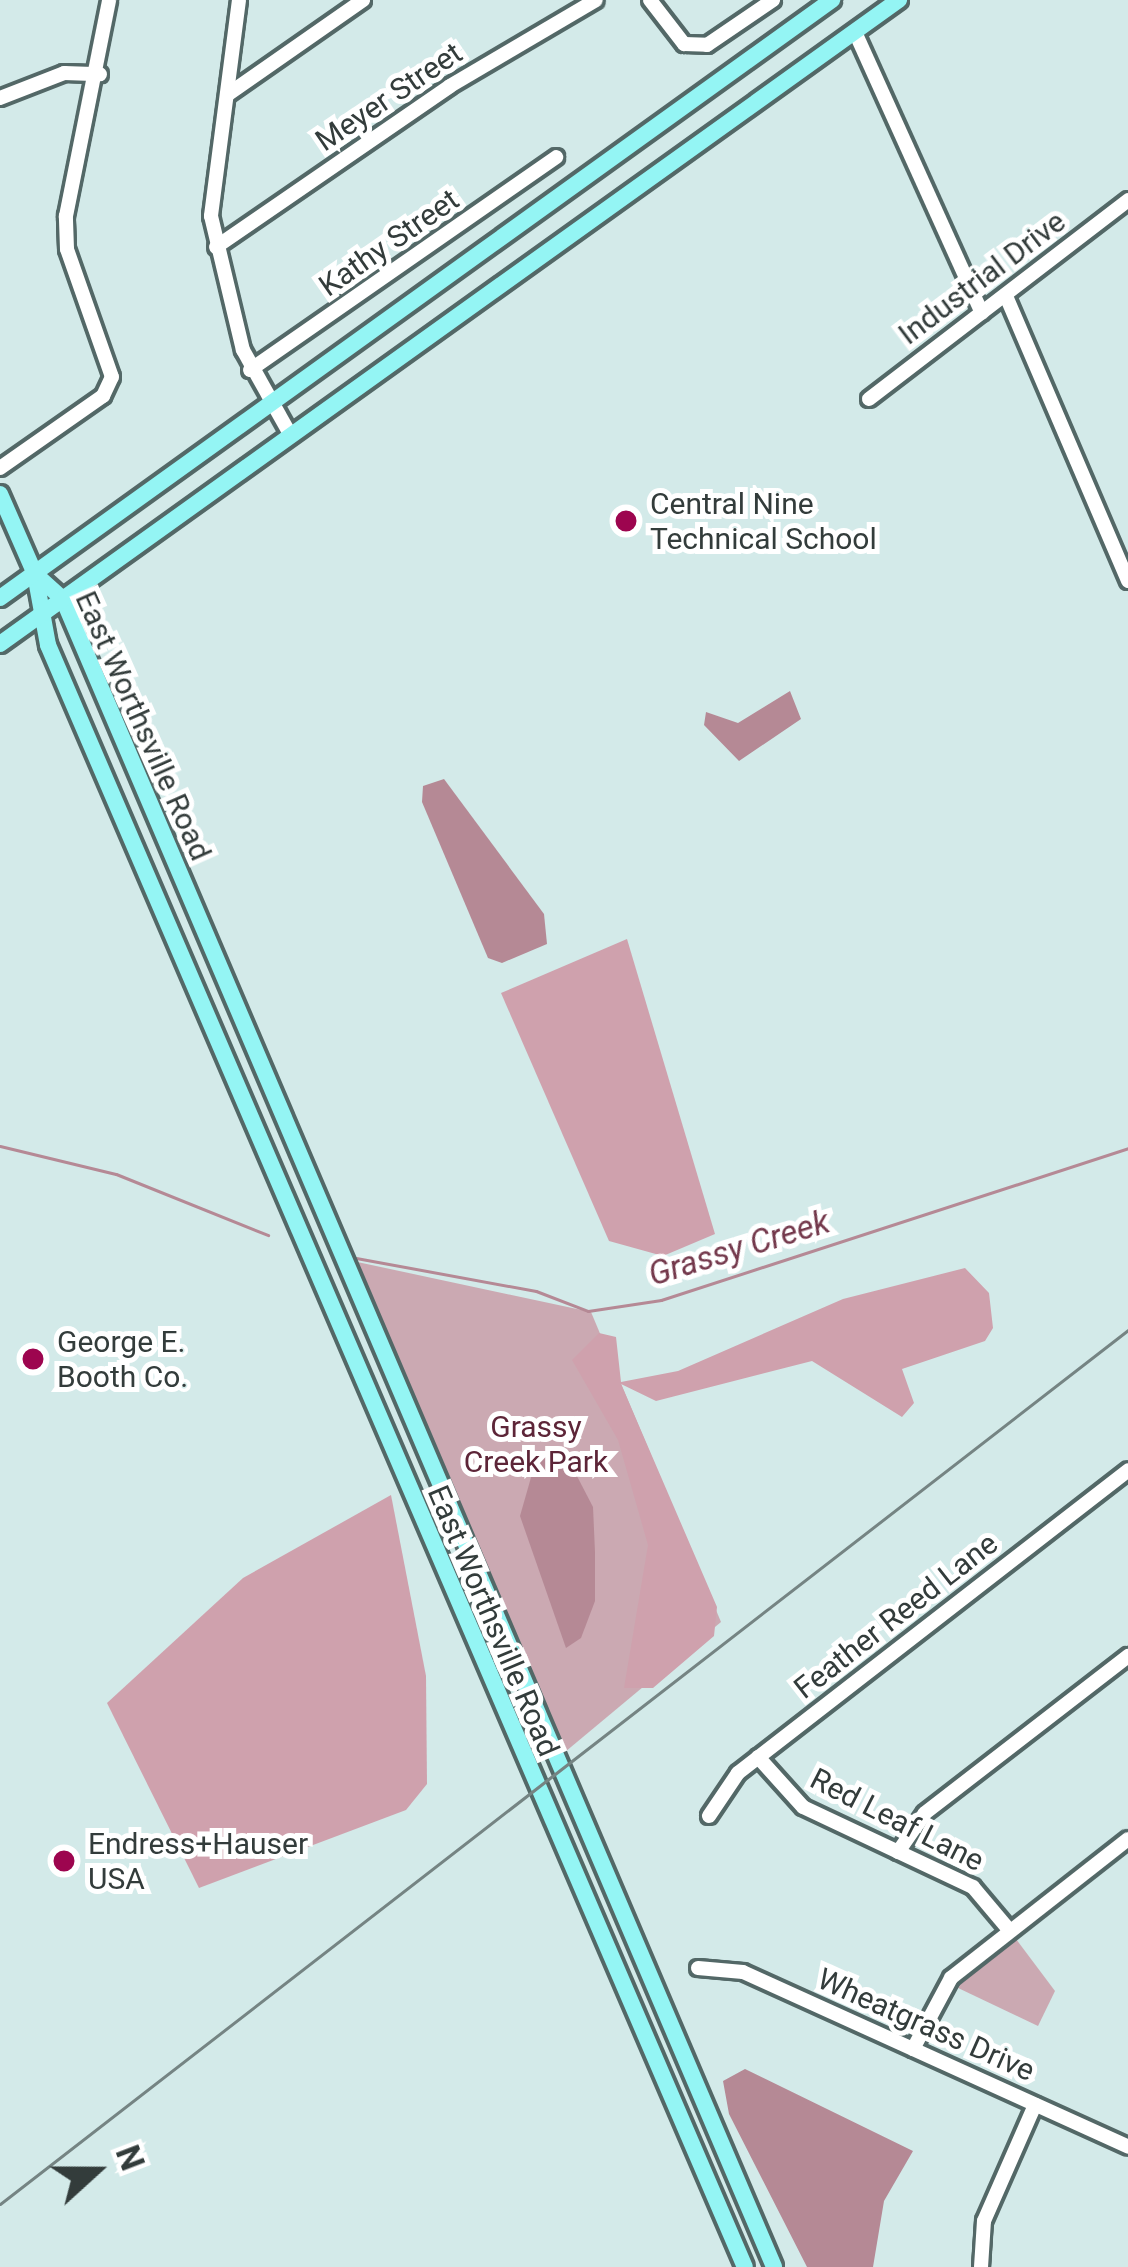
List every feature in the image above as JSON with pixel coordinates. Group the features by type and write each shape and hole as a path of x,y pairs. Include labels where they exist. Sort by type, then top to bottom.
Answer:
{"main road":[{"path":"0,598 832,0"},
{"path":"0,644 899,0"},
{"path":"0,494 35,574"},
{"name":"East Worthsville Road","path":"35,574 64,598 774,2267"},
{"name":"East Worthsville Road","path":"35,574 37,617 745,2267"}],"street":[{"path":"0,468 103,396 112,377 67,250 110,0"},
{"path":"239,0 212,187 216,247 250,370 290,434"},
{"path":"226,95 363,0"},
{"name":"Meyer Street","path":"216,247 450,86 596,0"},
{"path":"650,0 684,44 707,45 773,0"},
{"path":"855,32 982,314"},
{"path":"0,98 64,74 100,74"},
{"name":"Kathy Street","path":"250,370 556,157"},
{"name":"Industrial Drive","path":"868,398 1128,200"},
{"path":"1006,296 1128,581"},
{"name":"Feather Reed Lane","path":"710,1816 758,1757 1128,1471"},
{"path":"898,1852 925,1813 1128,1656"},
{"name":"Red Leaf Lane","path":"758,1757 803,1807 973,1887 1010,1930"},
{"path":"914,2049 946,1983 1128,1839"},
{"name":"Wheatgrass Drive","path":"698,1968 743,1972 1128,2147"},
{"path":"981,2267 984,2222 1035,2104"}],"green space":[{"name":"Grassy Creek Park","path":"348,1260 591,1312 721,1622 559,1757"},
{"path":"1016,1939 1055,1991 1038,2026 956,1987"}],"shaded area":[{"path":"790,691 801,719 739,761 704,725 706,712 738,723"},
{"path":"444,779 544,914 547,944 502,963 488,958 422,802 423,786"},
{"path":"627,939 715,1234 663,1256 609,1241 501,993"},
{"path":"965,1268 989,1293 993,1328 985,1341 902,1369 914,1403 902,1417 812,1361 656,1401 621,1384 717,1607 714,1636 653,1688 624,1688 648,1545 618,1440 572,1360 599,1333 616,1337 621,1382 678,1371 843,1299"},
{"path":"565,1453 593,1507 595,1552 595,1601 581,1638 566,1648 520,1516 536,1460"},
{"path":"391,1495 426,1676 427,1784 406,1810 199,1888 107,1703 243,1578"},
{"path":"745,2069 913,2151 884,2201 873,2267 807,2267 729,2114 723,2081"}],"waterway":[{"name":"Grassy Creek","path":"0,1146 116,1174 268,1235"},
{"name":"Grassy Creek","path":"356,1258 536,1291 588,1311 661,1300 1128,1148"}],"railway":[{"path":"0,2204 1128,1330"}],"place":[{"name":"Central Nine Technical School","path":"626,521"},
{"name":"George E. Booth Co.","path":"33,1359"},
{"name":"Endress+Hauser USA","path":"64,1861"}]}
